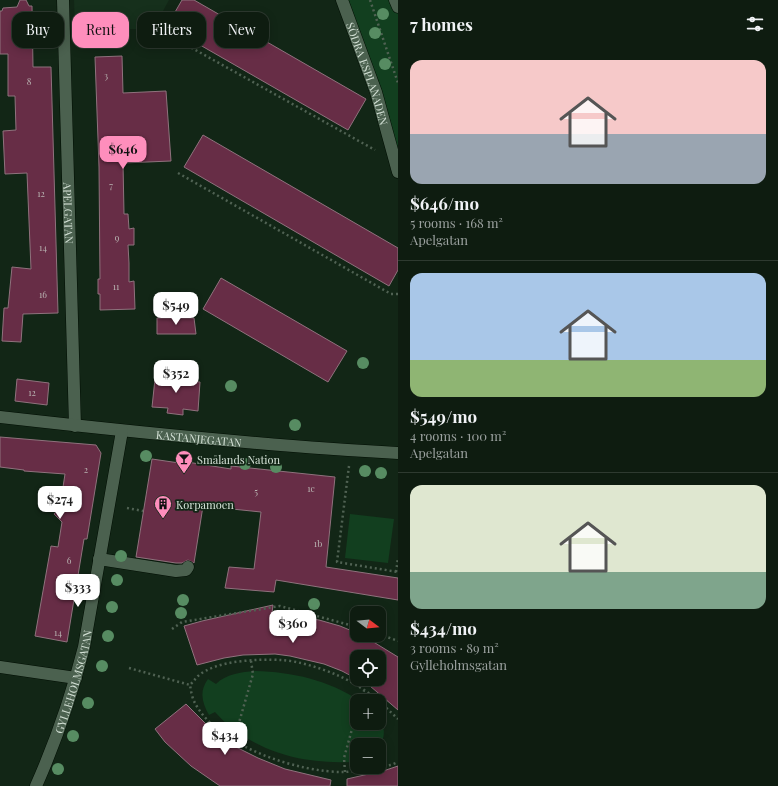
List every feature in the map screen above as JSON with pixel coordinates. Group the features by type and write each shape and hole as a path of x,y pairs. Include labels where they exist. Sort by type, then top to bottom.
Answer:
{"street":[{"name":"APELGATAN","path":"63,0 75,426"},
{"name":"SÖDRA ESPLANADEN","path":"342,0 376,92 396,166"},
{"path":"396,0 398,7"},
{"name":"KASTANJEGATAN","path":"0,417 350,456 398,453"},
{"name":"GYLLEHOLMSGATAN","path":"36,786 66,707 76,678 84,647 122,431"},
{"path":"99,559 176,571 186,570 188,567"},
{"path":"0,667 76,678"}],"path":[{"path":"370,0 398,83"},
{"path":"191,48 396,166"},
{"path":"178,173 391,294 398,294"},
{"path":"350,456 337,562 397,572 398,558"},
{"path":"127,508 143,511"},
{"path":"172,629 182,622 280,606 350,625"},
{"path":"386,637 398,641"},
{"path":"190,685 198,675 213,667 251,661 282,660 311,666 338,675 369,694"},
{"path":"234,740 253,674 251,661"},
{"path":"130,668 190,685"},
{"path":"190,685 194,702 203,716 234,740 250,749 288,764 326,771 350,771"},
{"path":"363,694 364,690"},
{"path":"386,708 398,719"},
{"path":"345,772 344,758 352,730"},
{"path":"386,766 398,762"}],"shaded area":[{"path":"74,0 169,0 162,12 137,12 137,29 129,29 129,12 74,12"},
{"path":"342,0 395,0 398,7 398,172"},
{"path":"350,514 394,519 388,563 345,558"},
{"path":"255,671 296,675 310,678 335,688 350,695 350,730 384,730 383,738 350,738 350,762 326,762 298,758 284,755 257,744 235,731 215,712 209,715 203,702 203,688 208,679 216,684 224,678 239,673"}],"building":[{"path":"20,0 26,0 29,6 32,6 32,12 12,12 12,48 33,48 33,67 51,67 58,313 23,314 21,342 2,341 4,308 8,308 12,267 31,269 27,173 5,174 3,131 16,130 15,96 8,96 8,54 0,54 0,11 2,11 3,8 17,7"},
{"path":"182,0 194,0 215,12 214,48 269,48 269,43 366,99 348,130 205,48 206,12 175,12"},
{"path":"122,56 123,93 166,91 171,161 123,163 124,214 128,214 129,229 134,228 134,245 128,245 129,282 134,281 135,309 100,310 100,294 98,294 98,279 100,279 99,167 95,57"},
{"path":"203,135 398,248 398,270 389,286 184,167"},
{"path":"221,278 347,351 328,382 203,309"},
{"path":"157,318 194,318 196,334 157,334"},
{"path":"179,369 185,381 200,382 198,411 183,409 183,415 167,413 168,408 152,407 155,379 167,380"},
{"path":"17,379 49,383 47,405 15,401"},
{"path":"0,437 96,445 101,453 87,539 84,539 67,642 35,636 51,546 58,547 62,522 54,514 60,507 65,474 24,471 0,467"},
{"path":"152,459 186,464 187,462 231,469 231,466 335,477 326,567 398,578 398,600 276,580 274,592 225,588 229,567 254,569 261,512 203,506 194,563 188,560 182,563 176,563 136,557"},
{"path":"273,605 272,613 319,620 350,630 350,642 373,642 398,657 398,710 386,700 386,694 379,694 370,686 386,686 386,650 350,650 350,675 324,664 275,654 243,655 197,665 184,626"},
{"path":"186,704 212,730 232,745 285,769 331,780 330,786 220,786 191,766 165,742 155,729"},
{"path":"398,766 398,786 347,786 347,779 369,774 386,774 386,770"}],"place":[{"name":"Smålands Nation","path":"184,474"},
{"name":"Korpamoen","path":"163,519"}]}
